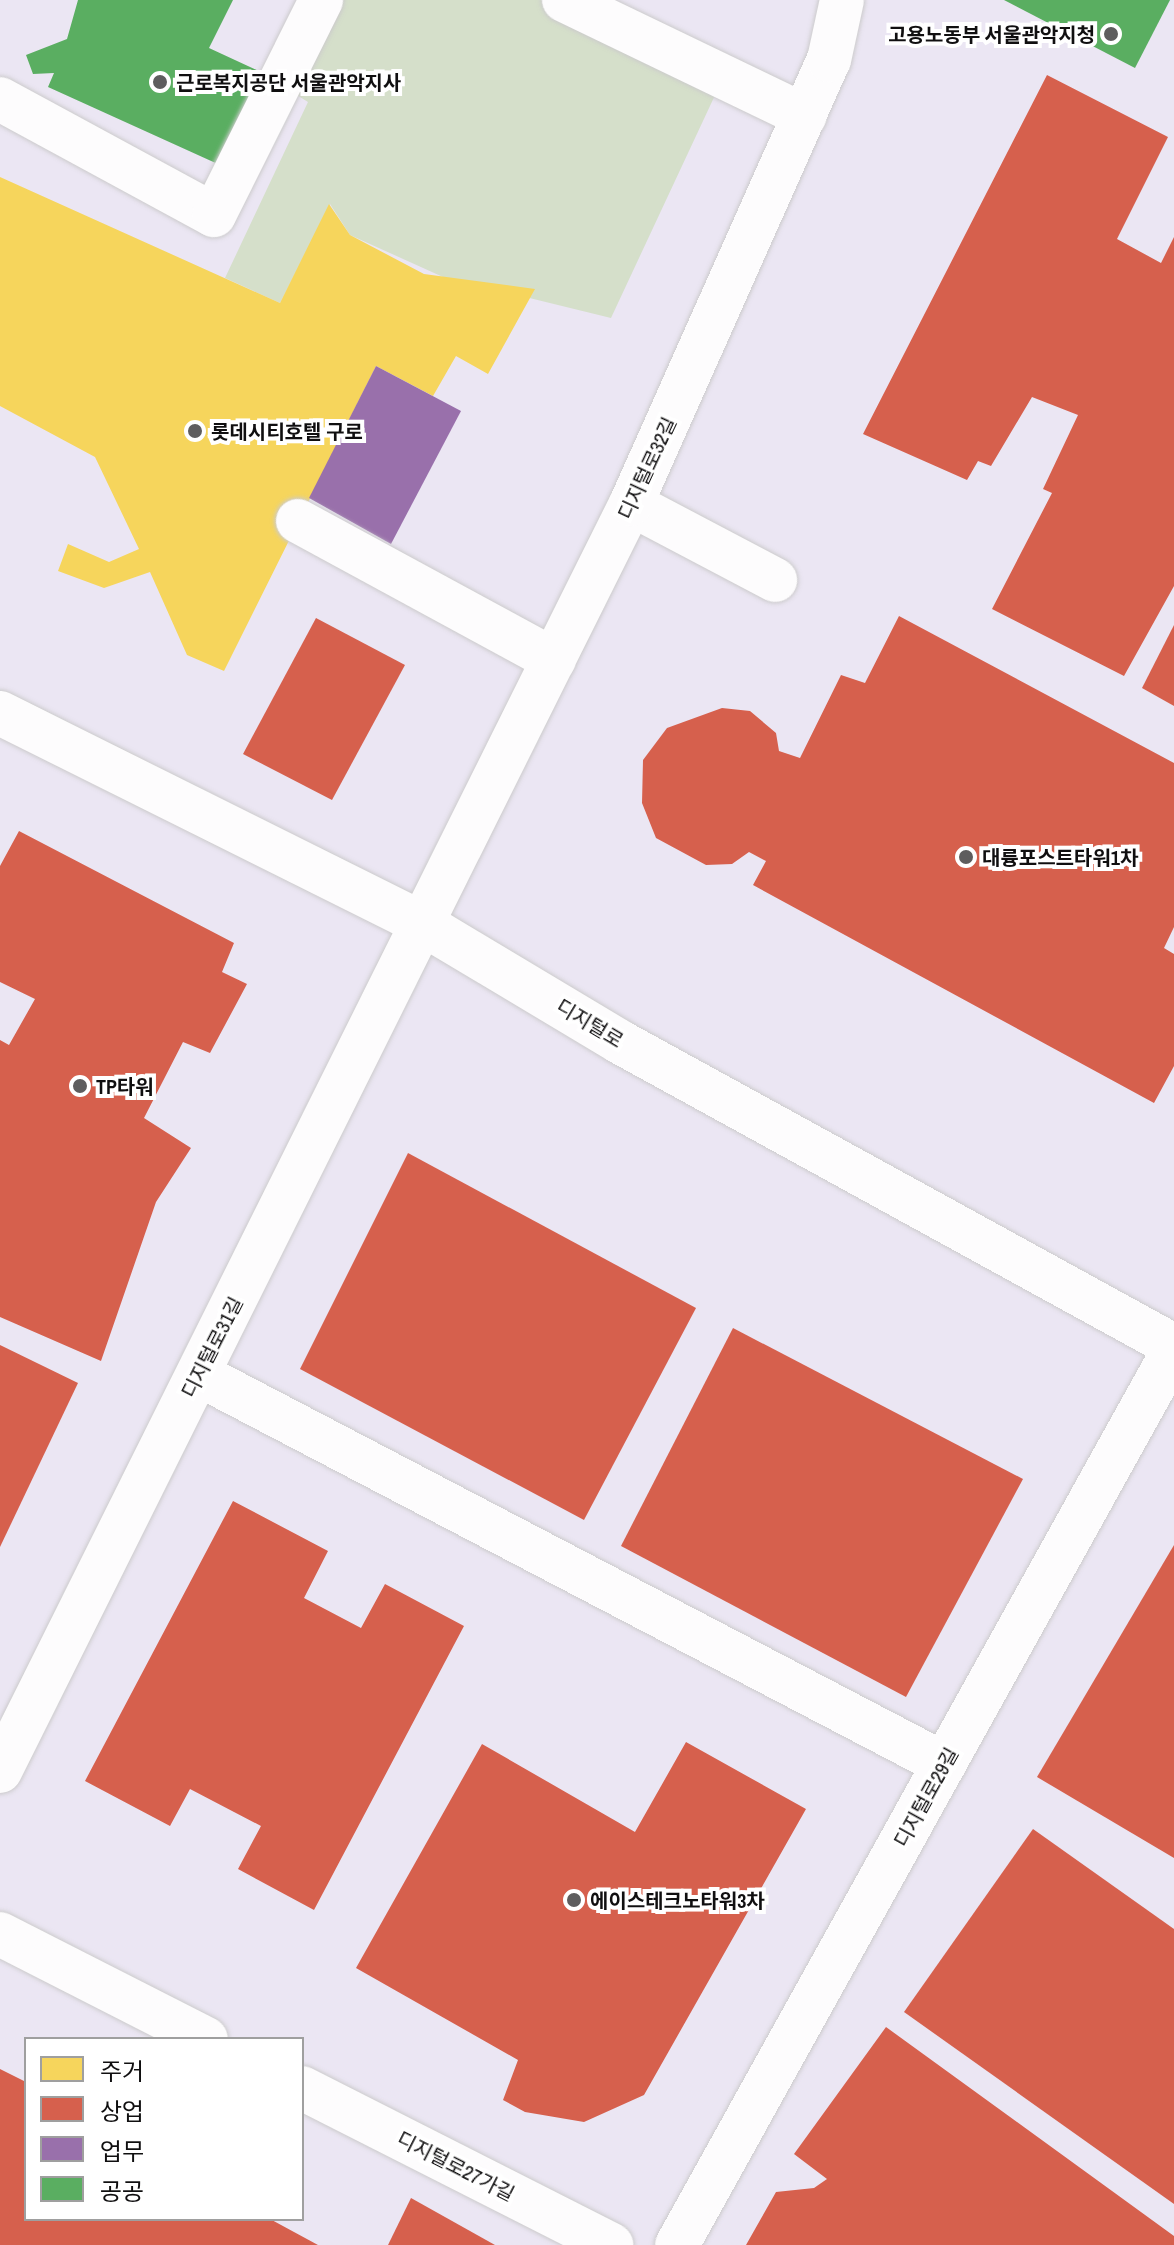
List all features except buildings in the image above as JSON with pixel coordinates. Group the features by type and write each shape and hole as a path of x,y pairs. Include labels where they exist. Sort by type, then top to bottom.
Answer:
{"street":[{"path":"0,99 214,215 321,0"},
{"path":"564,0 805,116"},
{"name":"디지털로32길","path":"423,924 631,504 829,60 842,0"},
{"path":"631,504 775,580"},
{"path":"298,521 554,660"},
{"name":"디지털로","path":"0,713 423,924 620,1042 1174,1348"},
{"name":"디지털로31길","path":"0,1771 423,924"},
{"name":"디지털로29길","path":"677,2245 1174,1348"},
{"path":"198,1374 944,1764"},
{"path":"0,1934 202,2037"},
{"name":"디지털로27가길","path":"304,2089 611,2245"}],"shaded area":[{"path":"0,0 1174,0 1174,2245 0,2245"}],"green space":[{"path":"321,0 564,0 724,76 611,318 443,277 350,235 330,204 280,303 225,278 308,102 279,84"}],"place":[{"name":"고용노동부 서울관악지청","path":"1111,34"},
{"name":"근로복지공단 서울관악지사","path":"160,82"},
{"name":"롯데시티호텔 구로","path":"195,431"},
{"name":"대륭포스트타워1차","path":"966,857"},
{"name":"TP타워","path":"80,1086"},
{"name":"에이스테크노타워3차","path":"574,1900"}]}
